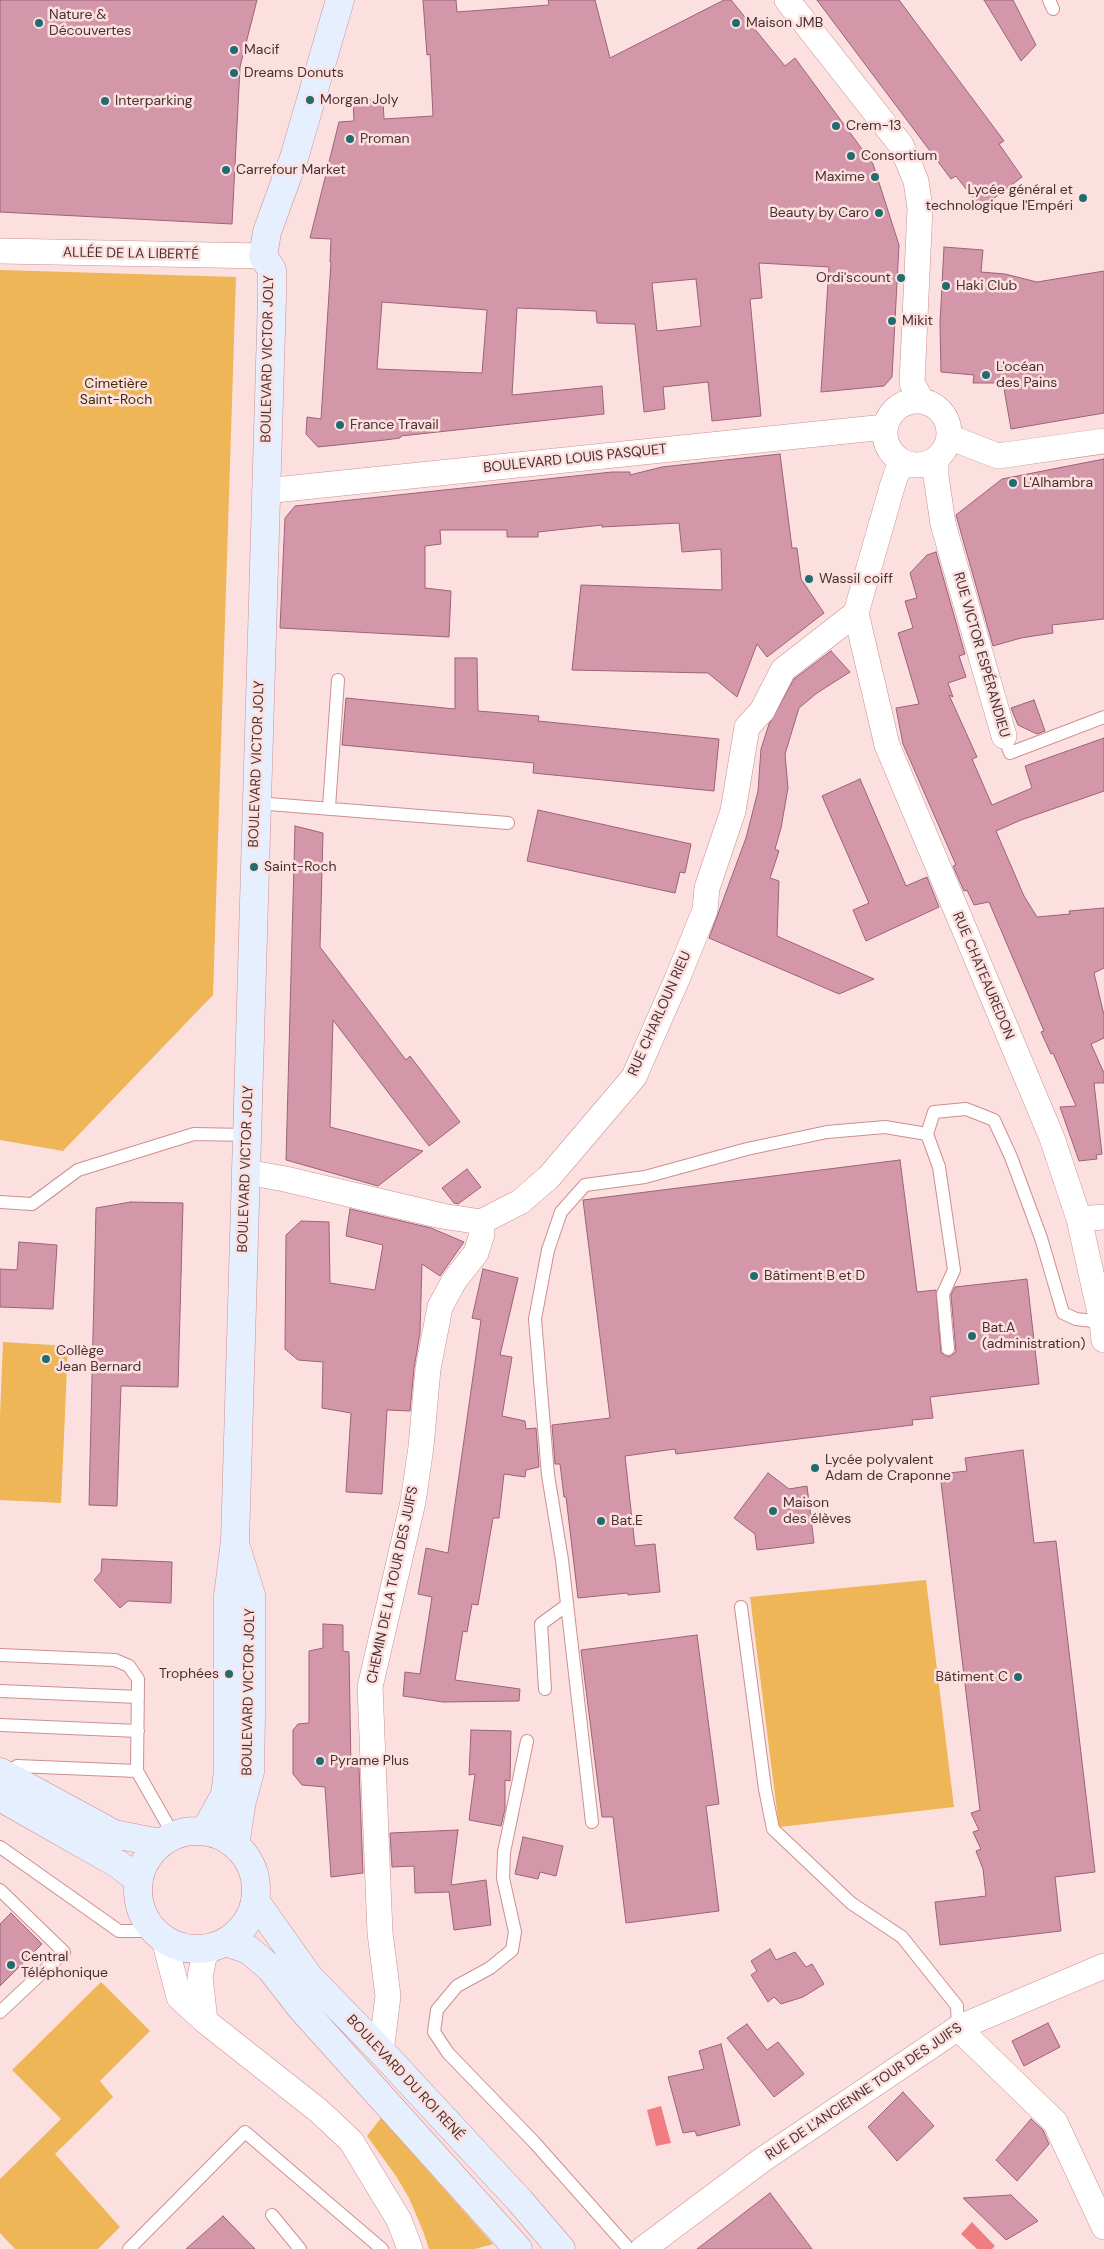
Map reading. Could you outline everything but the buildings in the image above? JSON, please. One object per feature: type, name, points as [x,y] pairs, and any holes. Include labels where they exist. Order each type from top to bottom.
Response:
[{"type":"main road","name":"BOULEVARD VICTOR JOLY","points":[[204,1831],[225,1795],[228,1771],[228,1596],[235,1541],[272,297],[272,270],[263,256],[267,232],[294,158],[340,0]]},
{"type":"main road","name":"BOULEVARD VICTOR JOLY","points":[[235,1541],[252,1595],[250,1772],[242,1801],[235,1845]]},
{"type":"main road","points":[[1,1781],[114,1834],[167,1840]]},
{"type":"main road","points":[[1,1781],[139,1880]]},
{"type":"main road","points":[[189,1831],[204,1831],[221,1836],[235,1845],[246,1856],[253,1870],[256,1902],[250,1918],[240,1932],[218,1945],[195,1949],[179,1947],[159,1935],[144,1916],[138,1898],[139,1880],[146,1860],[167,1840],[189,1831]]},
{"type":"main road","name":"BOULEVARD DU ROI RENÉ","points":[[256,1902],[309,1977],[520,2201],[561,2249]]},
{"type":"main road","name":"BOULEVARD DU ROI RENÉ","points":[[218,1945],[249,1950],[270,1968],[302,2009],[518,2249]]},
{"type":"street","points":[[787,0],[901,145],[916,182],[920,208],[912,383],[922,401],[940,410],[947,423],[949,438],[942,453],[936,459],[927,464],[905,463],[896,458],[888,449],[885,427],[894,409],[902,404],[922,401]]},
{"type":"street","name":"ALLÉE DE LA LIBERTÉ","points":[[0,251],[263,256]]},
{"type":"street","name":"BOULEVARD LOUIS PASQUET","points":[[265,491],[885,427]]},
{"type":"street","points":[[949,438],[998,456],[1104,441]]},
{"type":"street","name":"RUE VICTOR ESPÉRANDIEU","points":[[936,459],[936,476],[943,524],[1004,736]]},
{"type":"street","points":[[856,614],[892,487],[897,472],[905,463]]},
{"type":"street","name":"RUE CHARLOUN RIEU","points":[[480,1222],[520,1202],[549,1177],[634,1077],[705,910],[707,888],[733,811],[747,727],[762,711],[783,670],[856,614]]},
{"type":"street","name":"RUE CHATEAUREDON","points":[[856,614],[887,745],[1052,1138],[1079,1219],[1103,1332]]},
{"type":"street","points":[[246,1172],[285,1179],[442,1216],[480,1222]]},
{"type":"street","points":[[1079,1219],[1104,1217]]},
{"type":"street","name":"CHEMIN DE LA TOUR DES JUIFS","points":[[380,2051],[388,1996],[380,1933],[370,1687],[413,1502],[421,1446],[428,1369],[440,1307],[454,1281],[476,1253],[482,1234],[480,1222]]},
{"type":"street","points":[[159,1935],[179,1997],[204,2021],[319,2111],[351,2141],[399,2220],[410,2249]]},
{"type":"street","points":[[204,2021],[200,1977],[204,1958],[218,1945]]},
{"type":"street","name":"RUE DE L'ANCIENNE TOUR DES JUIFS","points":[[642,2249],[762,2160],[958,2028],[1104,1966]]},
{"type":"street","points":[[958,2028],[1055,2122],[1104,2227]]},
{"type":"lane","points":[[329,808],[338,680]]},
{"type":"lane","name":"RUE VICTOR ESPÉRANDIEU","points":[[1004,736],[1010,752],[1104,716]]},
{"type":"lane","points":[[256,803],[508,824]]},
{"type":"lane","points":[[948,1349],[943,1294],[954,1270],[938,1167],[927,1134],[934,1112],[966,1109],[994,1120],[1011,1157],[1041,1238],[1063,1313],[1103,1332]]},
{"type":"lane","points":[[592,1822],[567,1605],[542,1421],[535,1319],[548,1250],[560,1212],[585,1185],[645,1177],[764,1145],[826,1132],[885,1127],[927,1134]]},
{"type":"lane","points":[[0,1202],[32,1204],[78,1170],[194,1134],[246,1136]]},
{"type":"lane","points":[[545,1689],[541,1624],[567,1605]]},
{"type":"lane","points":[[741,1608],[765,1789],[773,1829],[851,1903],[902,1937],[957,2006],[958,2028]]},
{"type":"lane","points":[[0,1655],[115,1660],[129,1666],[138,1679],[137,1771],[167,1840]]},
{"type":"lane","points":[[0,1691],[138,1697]]},
{"type":"lane","points":[[0,1725],[138,1731]]},
{"type":"lane","points":[[526,1741],[504,1852],[503,1878],[515,1932],[512,1950],[490,1968],[457,1986],[437,2010],[434,2032],[448,2053],[534,2142],[629,2249]]},
{"type":"lane","points":[[1,1781],[17,1766],[137,1771]]},
{"type":"lane","points":[[0,1847],[119,1931],[159,1935]]},
{"type":"lane","points":[[0,1890],[64,1952],[0,2012]]},
{"type":"lane","points":[[129,2249],[245,2132],[382,2249]]},
{"type":"lane","points":[[272,2215],[300,2249]]},
{"type":"green space","name":"Cimetière Saint-Roch","points":[[0,270],[236,277],[213,995],[63,1151],[0,1140]]},
{"type":"green space","points":[[3,1342],[68,1346],[61,1503],[0,1500],[0,1416]]},
{"type":"green space","points":[[926,1580],[954,1807],[779,1827],[750,1597]]},
{"type":"green space","points":[[101,1982],[150,2031],[100,2081],[113,2097],[55,2154],[120,2227],[98,2249],[15,2249],[0,2233],[0,2179],[61,2119],[12,2070]]},
{"type":"green space","points":[[381,2118],[493,2244],[475,2249],[429,2249],[409,2198],[396,2176],[367,2136]]},
{"type":"shaded area","points":[[661,2106],[671,2143],[656,2146],[647,2110]]},
{"type":"shaded area","points":[[972,2222],[995,2246],[992,2249],[977,2249],[961,2234]]},
{"type":"place","name":"Nature & Découvertes","points":[[39,23]]},
{"type":"place","name":"Maison JMB","points":[[736,23]]},
{"type":"place","name":"Macif","points":[[234,50]]},
{"type":"place","name":"Dreams Donuts","points":[[234,73]]},
{"type":"place","name":"Morgan Joly","points":[[310,100]]},
{"type":"place","name":"Interparking","points":[[105,101]]},
{"type":"place","name":"Crem-13","points":[[836,126]]},
{"type":"place","name":"Proman","points":[[350,139]]},
{"type":"place","name":"Consortium","points":[[851,156]]},
{"type":"place","name":"Carrefour Market","points":[[226,170]]},
{"type":"place","name":"Maxime","points":[[875,177]]},
{"type":"place","name":"Lycée général et technologique l'Empéri","points":[[1083,198]]},
{"type":"place","name":"Beauty by Caro","points":[[879,213]]},
{"type":"place","name":"Ordi'scount","points":[[901,278]]},
{"type":"place","name":"Haki Club","points":[[946,286]]},
{"type":"place","name":"Mikit","points":[[892,321]]},
{"type":"place","name":"L'océan des Pains","points":[[986,375]]},
{"type":"place","name":"France Travail","points":[[340,425]]},
{"type":"place","name":"L'Alhambra","points":[[1013,483]]},
{"type":"place","name":"Wassil coiff","points":[[809,579]]},
{"type":"place","name":"Saint-Roch","points":[[254,867]]},
{"type":"place","name":"Bâtiment B et D","points":[[754,1276]]},
{"type":"place","name":"Bat.A (administration)","points":[[972,1336]]},
{"type":"place","name":"Collège Jean Bernard","points":[[46,1359]]},
{"type":"place","name":"Lycée polyvalent Adam de Craponne","points":[[815,1468]]},
{"type":"place","name":"Maison des élèves","points":[[773,1511]]},
{"type":"place","name":"Bat.E","points":[[601,1521]]},
{"type":"place","name":"Trophées","points":[[229,1674]]},
{"type":"place","name":"Bâtiment C","points":[[1018,1677]]},
{"type":"place","name":"Pyrame Plus","points":[[320,1761]]},
{"type":"place","name":"Central Téléphonique","points":[[11,1965]]}]
